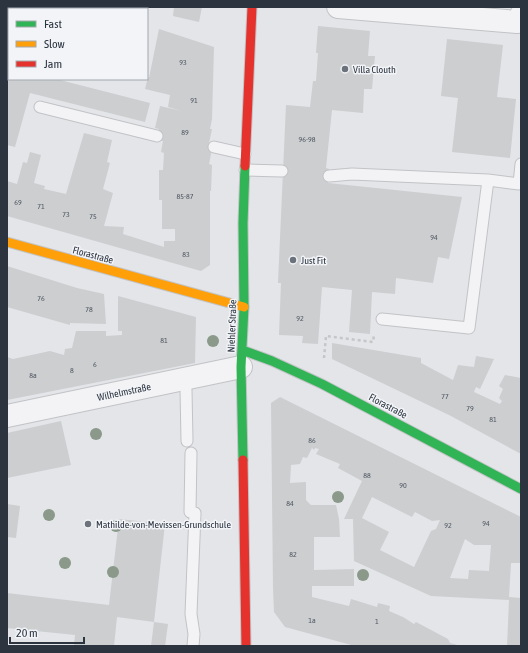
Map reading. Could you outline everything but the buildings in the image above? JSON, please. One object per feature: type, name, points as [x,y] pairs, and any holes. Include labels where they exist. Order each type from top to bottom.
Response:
[{"type":"street","name":"Niehler Straße","points":[[246,646],[241,359],[244,307],[243,223],[252,7]]},
{"type":"street","points":[[338,7],[517,22],[521,15]]},
{"type":"street","name":"Florastraße","points":[[7,242],[244,307]]},
{"type":"street","name":"Florastraße","points":[[241,359],[272,361],[322,384],[521,489]]},
{"type":"street","name":"Wilhelmstraße","points":[[7,416],[184,379],[241,359]]},
{"type":"lane","points":[[40,107],[157,136]]},
{"type":"lane","points":[[214,147],[246,154]]},
{"type":"lane","points":[[329,176],[352,174],[488,180],[519,184],[521,164]]},
{"type":"lane","points":[[245,170],[282,172]]},
{"type":"lane","points":[[378,323],[469,328],[488,180]]},
{"type":"lane","points":[[184,379],[186,390],[187,441]]},
{"type":"lane","points":[[191,453],[193,513],[191,614],[194,634],[193,646]]},
{"type":"path","points":[[322,384],[326,336],[374,342],[378,323]]},
{"type":"traffic: fast","points":[[243,460],[241,367],[244,307],[243,223],[245,166]]},
{"type":"traffic: fast","points":[[242,350],[272,361],[322,384],[521,489]]},
{"type":"traffic: slow","points":[[7,242],[244,307]]},
{"type":"traffic: jam","points":[[245,166],[252,7]]},
{"type":"traffic: jam","points":[[243,460],[246,646]]},
{"type":"place","name":"Villa Clouth","points":[[345,69]]},
{"type":"place","name":"Just Fit","points":[[293,260]]},
{"type":"place","name":"Mathilde-von-Mevissen-Grundschule","points":[[88,524]]}]
